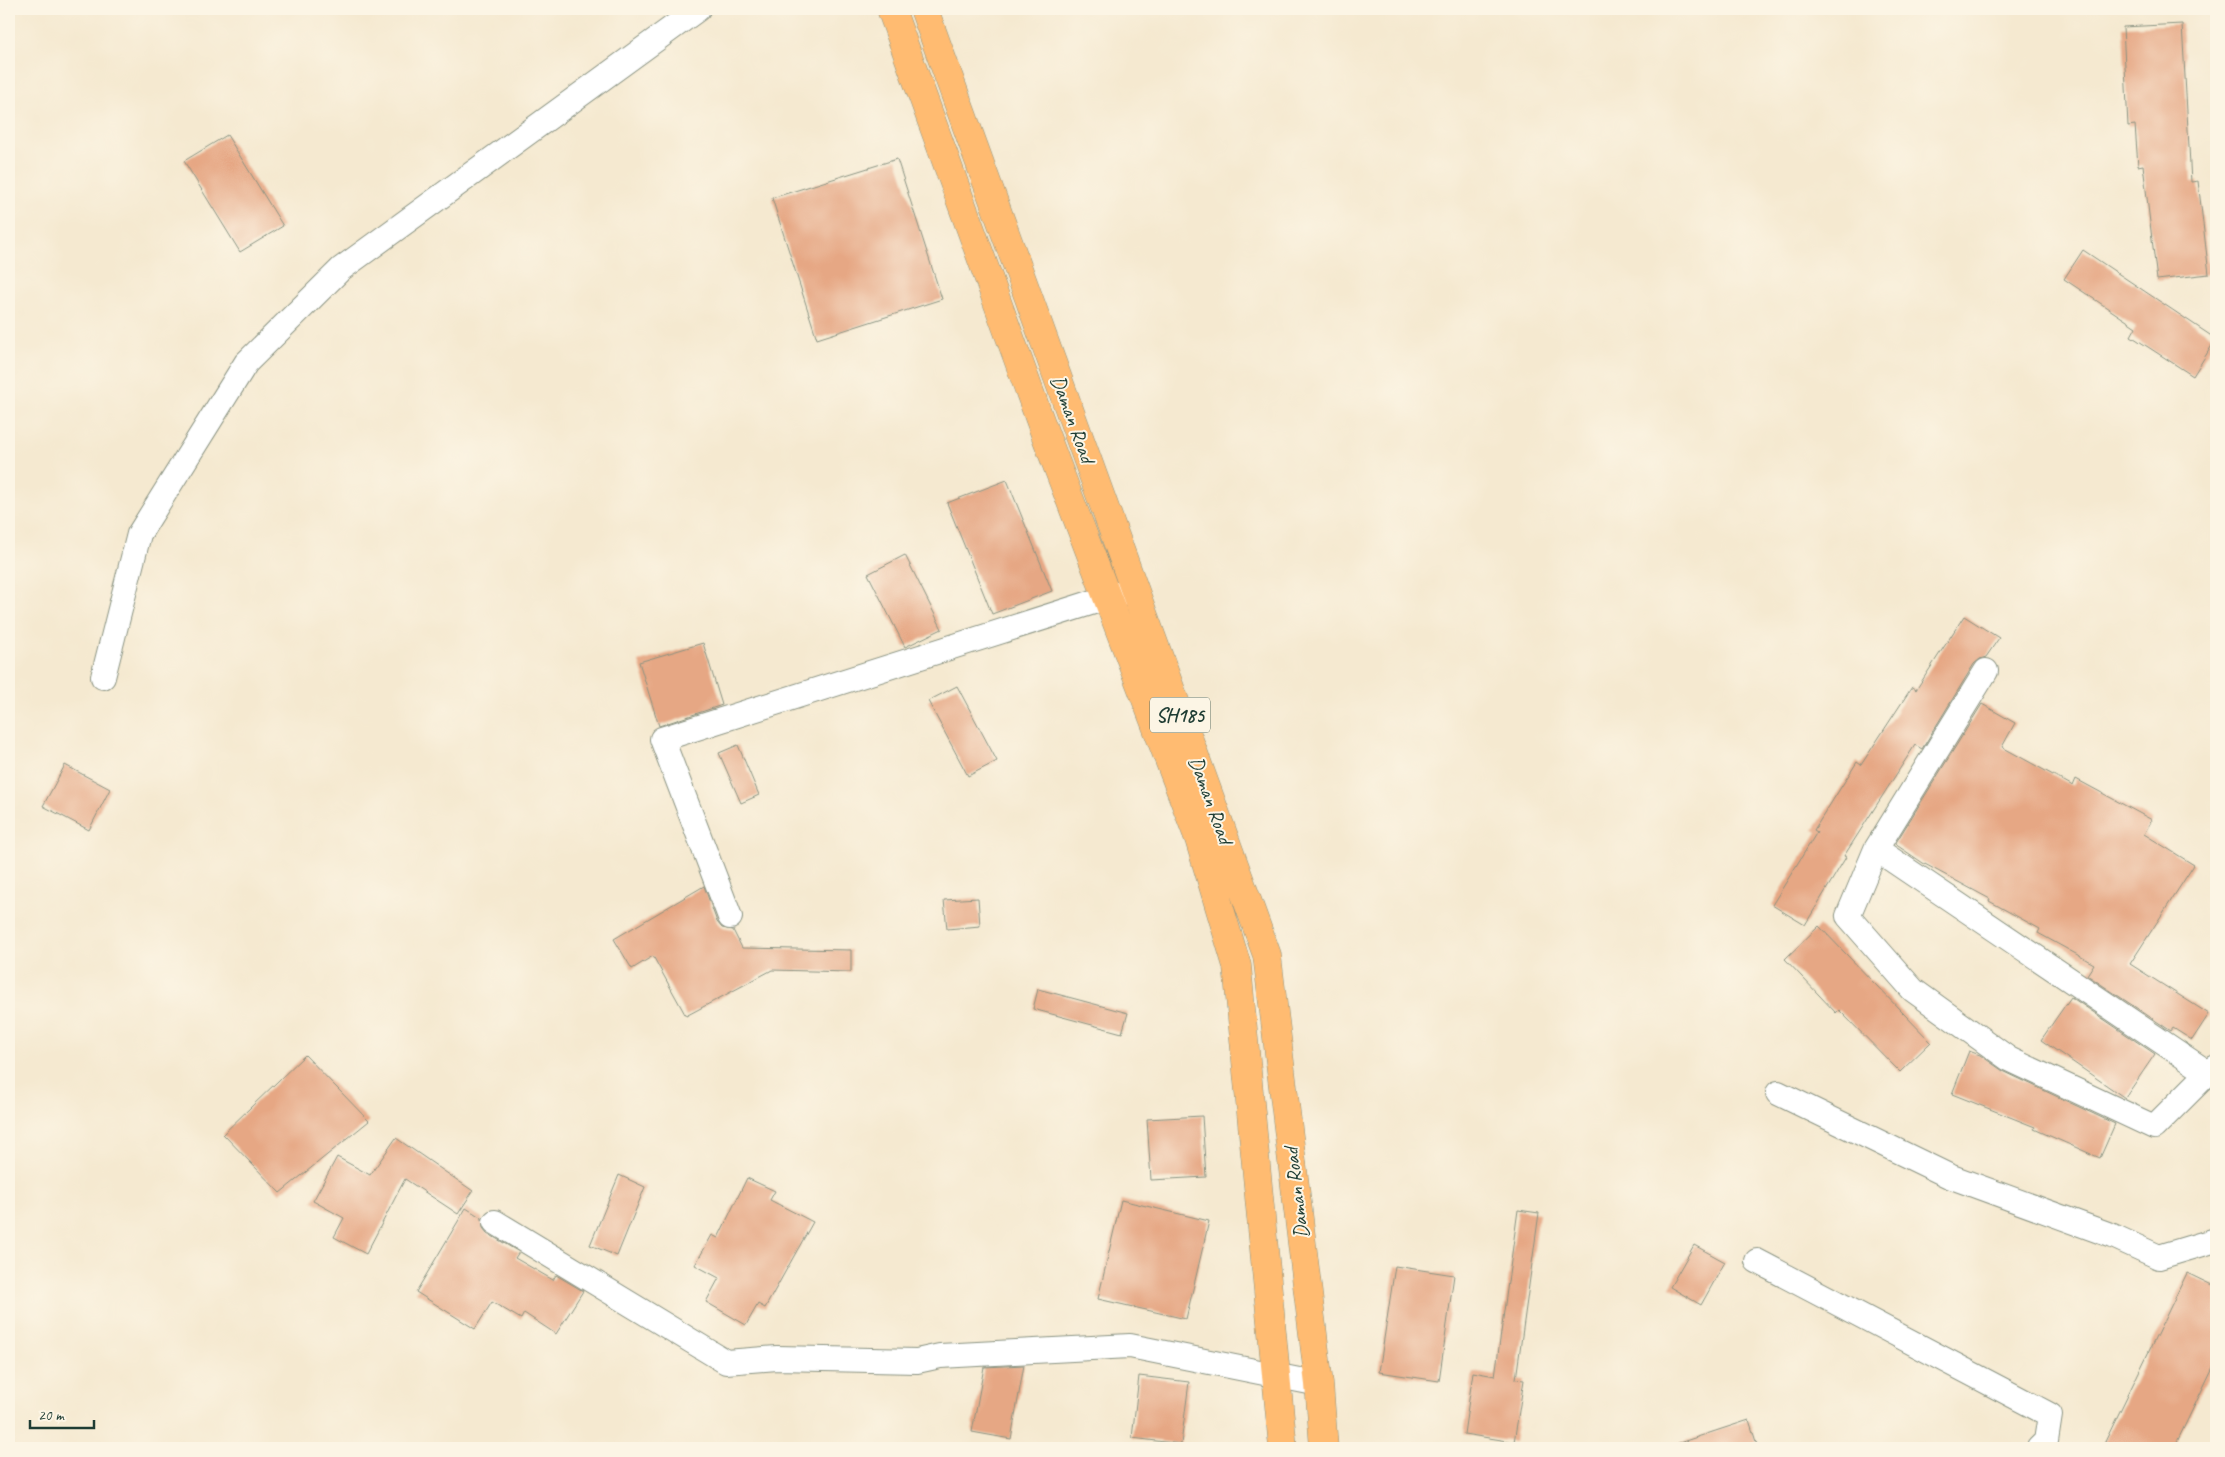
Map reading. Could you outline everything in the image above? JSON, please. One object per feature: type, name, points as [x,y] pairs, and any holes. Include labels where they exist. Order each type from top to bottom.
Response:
[{"type":"main road","points":[[891,9],[1045,434],[1199,839],[1237,966],[1283,1448]]},
{"type":"main road","name":"Daman Road","points":[[924,9],[1267,955],[1319,1384],[1324,1448]]},
{"type":"street","points":[[103,677],[139,534],[246,363],[341,269],[698,9]]},
{"type":"street","points":[[730,917],[662,739],[1134,589]]},
{"type":"street","points":[[1876,849],[2212,1070],[2154,1127],[2009,1059],[1913,990],[1848,916],[1876,849],[1986,671]]},
{"type":"street","points":[[1778,1093],[1949,1176],[2113,1236],[2159,1258],[2216,1240]]},
{"type":"street","points":[[496,1222],[726,1362],[777,1358],[917,1362],[940,1356],[1130,1346],[1319,1384]]},
{"type":"street","points":[[1757,1261],[2050,1415],[2046,1441],[2040,1448]]},
{"type":"building","points":[[2182,24],[2191,182],[2198,181],[2209,274],[2157,280],[2143,165],[2138,166],[2135,125],[2128,126],[2123,27]]},
{"type":"building","points":[[227,135],[283,226],[240,252],[184,161]]},
{"type":"building","points":[[897,159],[942,299],[817,339],[772,198]]},
{"type":"building","points":[[2083,250],[2216,339],[2193,376],[2131,336],[2136,327],[2064,279]]},
{"type":"building","points":[[1007,480],[1052,591],[992,614],[947,503]]},
{"type":"building","points":[[905,555],[942,629],[905,647],[868,574]]},
{"type":"building","points":[[1964,616],[1999,638],[1986,657],[1974,664],[1922,749],[1915,745],[1844,856],[1846,857],[1805,925],[1772,905],[1817,832],[1814,830],[1857,762],[1861,765],[1912,687],[1916,690]]},
{"type":"building","points":[[703,643],[722,705],[659,726],[639,662]]},
{"type":"building","points":[[957,686],[997,761],[968,776],[928,701]]},
{"type":"building","points":[[1982,704],[2015,723],[2002,747],[2073,786],[2076,779],[2152,820],[2144,834],[2194,865],[2130,964],[2209,1014],[2192,1040],[2173,1028],[2171,1031],[2087,975],[2094,964],[2038,933],[2040,929],[1989,901],[1990,899],[1923,863],[1895,844]]},
{"type":"building","points":[[738,745],[759,795],[741,803],[719,753]]},
{"type":"building","points":[[65,765],[110,789],[89,830],[43,806]]},
{"type":"building","points":[[704,886],[717,922],[722,928],[733,930],[742,948],[851,950],[851,972],[772,970],[686,1016],[653,956],[632,969],[614,939]]},
{"type":"building","points":[[978,898],[980,926],[947,929],[944,900]]},
{"type":"building","points":[[1819,926],[1931,1042],[1900,1072],[1839,1010],[1836,1013],[1785,959]]},
{"type":"building","points":[[1038,989],[1128,1013],[1122,1033],[1033,1009]]},
{"type":"building","points":[[2071,997],[2155,1054],[2125,1098],[2041,1040]]},
{"type":"building","points":[[1969,1051],[1980,1055],[2003,1071],[2115,1124],[2100,1158],[2034,1129],[2035,1127],[1952,1094]]},
{"type":"building","points":[[305,1055],[369,1121],[280,1193],[223,1134]]},
{"type":"building","points":[[1202,1116],[1206,1177],[1151,1180],[1147,1119]]},
{"type":"building","points":[[396,1138],[473,1191],[458,1214],[405,1179],[366,1254],[334,1237],[344,1218],[313,1201],[337,1157],[370,1175]]},
{"type":"building","points":[[619,1175],[645,1187],[617,1256],[590,1245]]},
{"type":"building","points":[[747,1178],[775,1191],[770,1200],[813,1222],[765,1308],[758,1304],[746,1325],[706,1302],[719,1278],[695,1265],[712,1235],[718,1238]]},
{"type":"building","points":[[1121,1200],[1209,1221],[1186,1319],[1098,1299]]},
{"type":"building","points":[[466,1208],[482,1218],[483,1228],[487,1233],[519,1252],[515,1258],[553,1280],[556,1275],[583,1291],[556,1334],[524,1313],[521,1319],[492,1302],[475,1329],[416,1292]]},
{"type":"building","points":[[1518,1210],[1539,1213],[1516,1379],[1524,1380],[1514,1442],[1464,1434],[1473,1372],[1495,1376]]},
{"type":"building","points":[[1694,1245],[1725,1262],[1701,1305],[1670,1287]]},
{"type":"building","points":[[1395,1266],[1454,1275],[1439,1381],[1379,1372]]},
{"type":"building","points":[[2187,1273],[2216,1287],[2216,1361],[2174,1448],[2102,1448]]},
{"type":"building","points":[[1024,1365],[1011,1439],[972,1432],[984,1367]]},
{"type":"building","points":[[1139,1376],[1189,1382],[1181,1444],[1132,1438]]},
{"type":"building","points":[[1749,1420],[1758,1448],[1674,1448],[1673,1445]]}]
